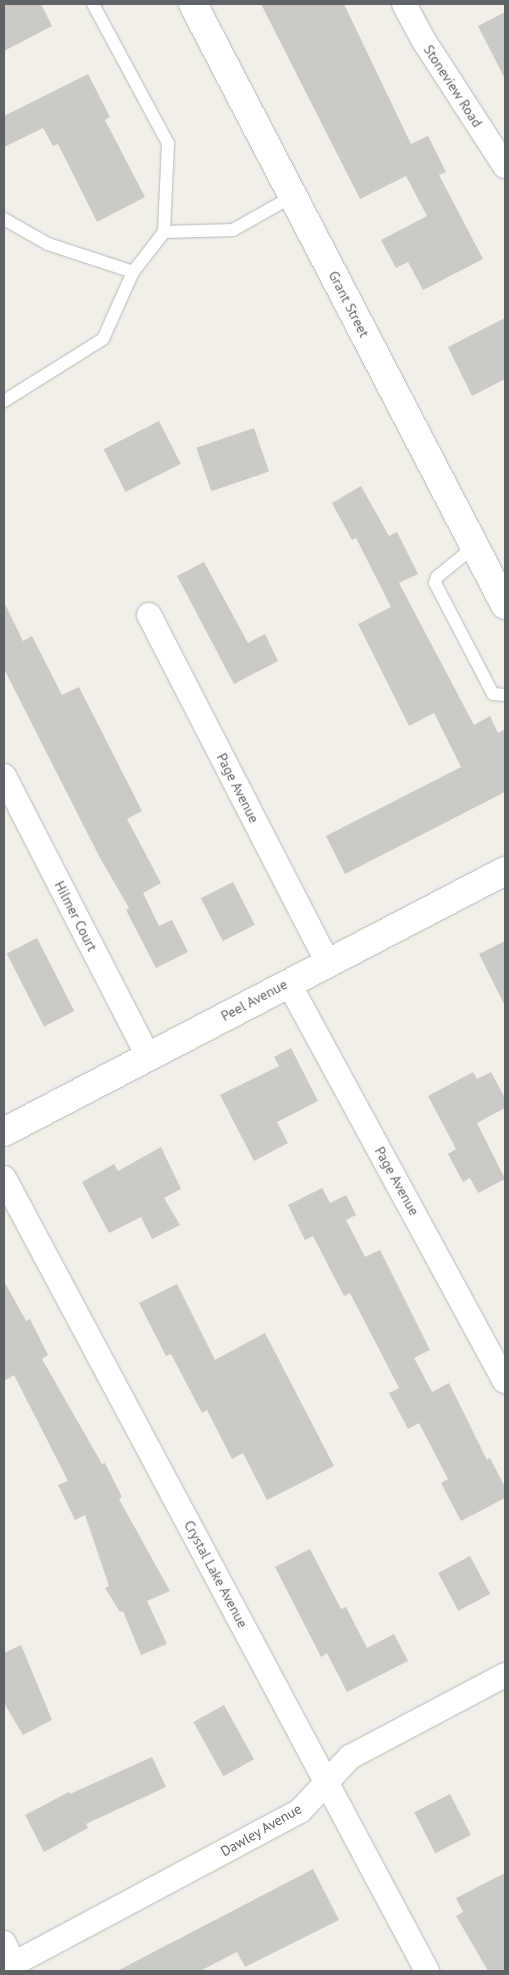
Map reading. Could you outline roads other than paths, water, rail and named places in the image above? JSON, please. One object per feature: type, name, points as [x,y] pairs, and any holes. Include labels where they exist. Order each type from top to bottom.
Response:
[{"type":"street","name":"Grant Street","points":[[193,4],[505,605]]},
{"type":"street","name":"Stoneview Road","points":[[404,4],[424,41],[505,166]]},
{"type":"street","name":"Page Avenue","points":[[149,614],[327,962]]},
{"type":"street","name":"Hilmer Court","points":[[4,776],[148,1056]]},
{"type":"street","name":"Peel Avenue","points":[[4,1132],[288,982],[505,871]]},
{"type":"street","name":"Page Avenue","points":[[288,982],[505,1381]]},
{"type":"street","name":"Crystal Lake Avenue","points":[[4,1178],[427,1971]]},
{"type":"street","name":"Dawley Avenue","points":[[7,1958],[300,1811],[350,1757],[505,1675]]},
{"type":"lane","points":[[4,401],[103,340],[133,272],[164,232],[168,143],[92,4]]},
{"type":"lane","points":[[164,232],[233,230],[293,196]]},
{"type":"lane","points":[[4,219],[48,244],[133,272]]},
{"type":"lane","points":[[475,546],[437,576],[436,583],[494,694],[505,695]]}]
